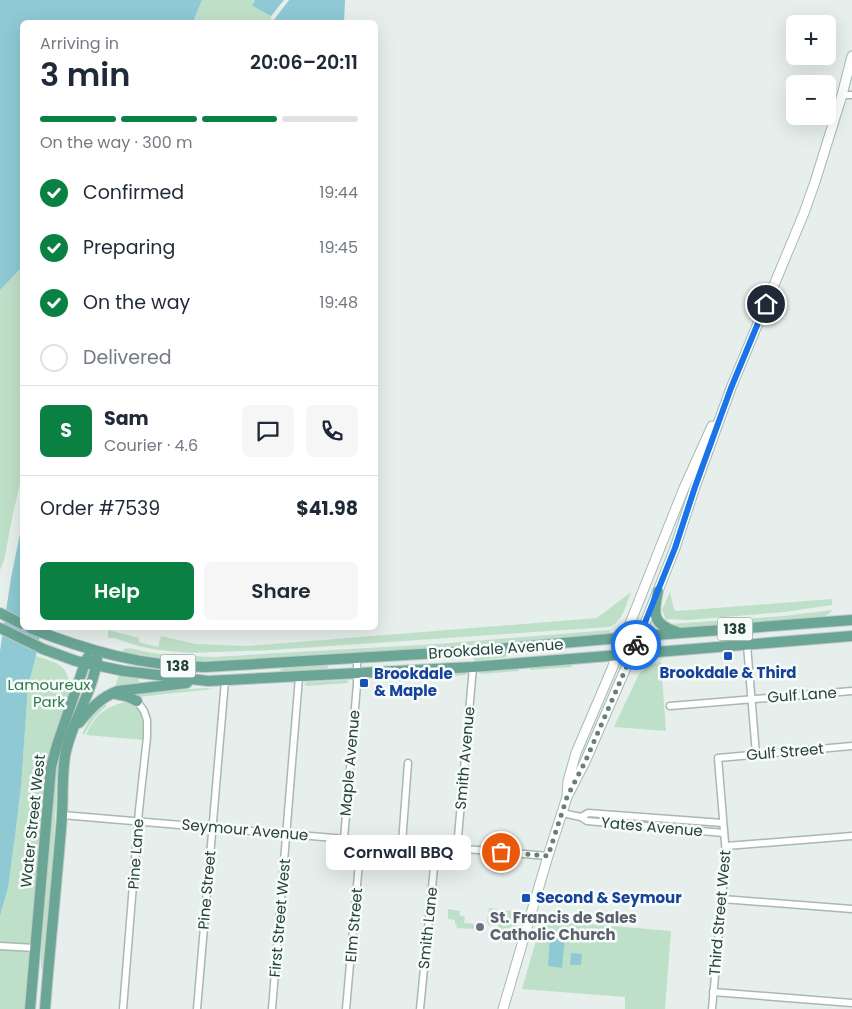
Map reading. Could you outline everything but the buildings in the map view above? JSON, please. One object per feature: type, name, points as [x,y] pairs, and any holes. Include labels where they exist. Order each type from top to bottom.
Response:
[{"type":"main road","points":[[503,1009],[567,797],[585,762],[658,591],[731,388],[804,214],[823,159],[852,56]]},
{"type":"main road","points":[[567,797],[568,781],[576,753],[618,655],[684,488],[703,444],[731,388]]},
{"type":"main road","points":[[658,591],[655,605],[658,621],[666,629],[680,634]]},
{"type":"main road","points":[[0,614],[20,623]]},
{"type":"main road","points":[[847,620],[849,636]]},
{"type":"main road","name":"Brookdale Avenue","points":[[36,630],[96,651],[140,662],[187,666],[219,666],[472,651],[847,620]]},
{"type":"main road","name":"Brookdale Avenue","points":[[0,628],[43,649],[76,661],[124,671],[208,681],[473,667],[849,636]]},
{"type":"main road","name":"Water Street West","points":[[30,1009],[51,767],[85,663],[90,655],[96,651],[96,665],[71,735],[64,765],[62,815],[45,1009]]},
{"type":"main road","points":[[71,735],[86,713],[110,694],[127,689],[208,681]]},
{"type":"main road","points":[[110,694],[120,694],[138,701]]},
{"type":"street","points":[[842,95],[852,95]]},
{"type":"street","points":[[747,645],[756,754]]},
{"type":"street","name":"Maple Avenue","points":[[344,839],[357,658]]},
{"type":"street","name":"Smith Avenue","points":[[457,848],[473,667]]},
{"type":"street","name":"First Street West","points":[[272,1009],[299,677]]},
{"type":"street","name":"Pine Street","points":[[197,1009],[225,681]]},
{"type":"street","name":"Gulf Lane","points":[[670,706],[852,691]]},
{"type":"street","name":"Pine Lane","points":[[123,1009],[147,737],[147,720],[138,701]]},
{"type":"street","name":"Gulf Street","points":[[718,758],[852,746]]},
{"type":"street","name":"Third Street West","points":[[712,1009],[726,855],[718,758]]},
{"type":"street","points":[[402,843],[408,763]]},
{"type":"street","name":"Yates Avenue","points":[[562,813],[581,817],[587,821],[724,832]]},
{"type":"street","name":"Yates Avenue","points":[[581,817],[588,813],[724,824]]},
{"type":"street","name":"Seymour Avenue","points":[[62,815],[548,856]]},
{"type":"street","points":[[633,817],[633,825]]},
{"type":"street","points":[[685,829],[686,821]]},
{"type":"street","points":[[726,846],[852,836]]},
{"type":"street","name":"Elm Street","points":[[346,1009],[361,840]]},
{"type":"street","name":"Smith Lane","points":[[420,1009],[436,847]]},
{"type":"street","points":[[722,899],[852,909]]},
{"type":"street","points":[[0,946],[35,948]]},
{"type":"street","points":[[713,992],[852,1003]]},
{"type":"green space","points":[[202,0],[255,0],[252,6],[271,16],[284,0],[289,0],[274,20],[194,20]]},
{"type":"green space","points":[[20,268],[20,484],[4,561],[0,570],[0,290]]},
{"type":"green space","points":[[631,592],[621,617],[614,625],[609,627],[271,650],[190,653],[158,650],[108,638],[108,630],[139,638],[139,642],[158,647],[161,636],[195,644],[248,646],[597,618]]},
{"type":"green space","points":[[670,592],[674,610],[677,611],[832,599],[832,605],[784,612],[666,620],[662,610]]},
{"type":"green space","points":[[832,610],[824,617],[685,628],[670,624],[784,616]]},
{"type":"green space","points":[[610,630],[610,633],[604,635],[439,648],[227,660],[166,659],[123,652],[124,649],[129,648],[169,655],[213,657],[437,644]]},
{"type":"green space","points":[[506,653],[508,655],[506,657],[476,661],[473,659],[476,656]]},
{"type":"green space","name":"Lamoureux Park","points":[[36,656],[49,660],[63,668],[69,686],[73,687],[53,743],[45,777],[25,1009],[0,1009],[0,916],[8,888],[21,787],[28,687]]},
{"type":"green space","points":[[661,662],[666,731],[614,727],[639,674],[647,666]]},
{"type":"green space","points":[[571,663],[572,667],[530,670],[530,667]]},
{"type":"green space","points":[[327,665],[327,670],[282,673],[280,670],[283,668]]},
{"type":"green space","points":[[518,668],[519,671],[480,673],[483,671]]},
{"type":"green space","points":[[463,672],[467,674],[394,681],[394,677]]},
{"type":"green space","points":[[119,674],[139,676],[139,683],[115,688]]},
{"type":"green space","points":[[346,680],[348,683],[306,686],[304,684],[308,682]]},
{"type":"green space","points":[[213,689],[138,697],[133,694],[134,693]]},
{"type":"green space","points":[[131,700],[141,714],[144,740],[86,735],[94,720],[104,711]]},
{"type":"green space","points":[[104,702],[107,706],[94,719],[84,735],[82,734],[91,716]]},
{"type":"green space","points":[[59,756],[54,847],[43,969],[41,969],[41,941],[55,776]]},
{"type":"green space","points":[[489,908],[498,909],[496,926],[489,925],[487,922]]},
{"type":"green space","points":[[448,909],[460,911],[459,915],[465,917],[464,923],[474,924],[474,929],[456,928],[455,920],[448,919]]},
{"type":"green space","points":[[500,910],[521,912],[512,939],[506,938],[498,928]]},
{"type":"green space","points":[[542,920],[671,931],[665,1009],[625,1009],[625,997],[522,989]]},
{"type":"water","points":[[0,0],[202,0],[194,20],[20,20],[20,269],[0,290]]},
{"type":"water","points":[[255,0],[284,0],[271,16],[252,6]]},
{"type":"water","points":[[289,0],[345,0],[344,20],[274,20]]},
{"type":"water","points":[[20,534],[20,630],[41,630],[28,687],[21,787],[8,888],[0,916],[0,651]]},
{"type":"water","points":[[550,936],[565,937],[562,968],[548,966]]},
{"type":"water","points":[[571,953],[582,954],[581,965],[570,965]]},
{"type":"pier","points":[[284,0],[289,0],[274,20],[270,18]]},
{"type":"way so far","points":[[501,852],[548,856],[567,797],[585,762],[636,645]]},
{"type":"place","name":"Brookdale & Third","points":[[728,656]]},
{"type":"place","name":"Brookdale & Maple","points":[[364,683]]},
{"type":"place","name":"Cornwall BBQ","points":[[501,852]]},
{"type":"place","name":"Second & Seymour","points":[[526,898]]},
{"type":"place","name":"St. Francis de Sales Catholic Church","points":[[480,927]]},
{"type":"route","points":[[636,645],[675,548],[731,388],[766,304]]}]
